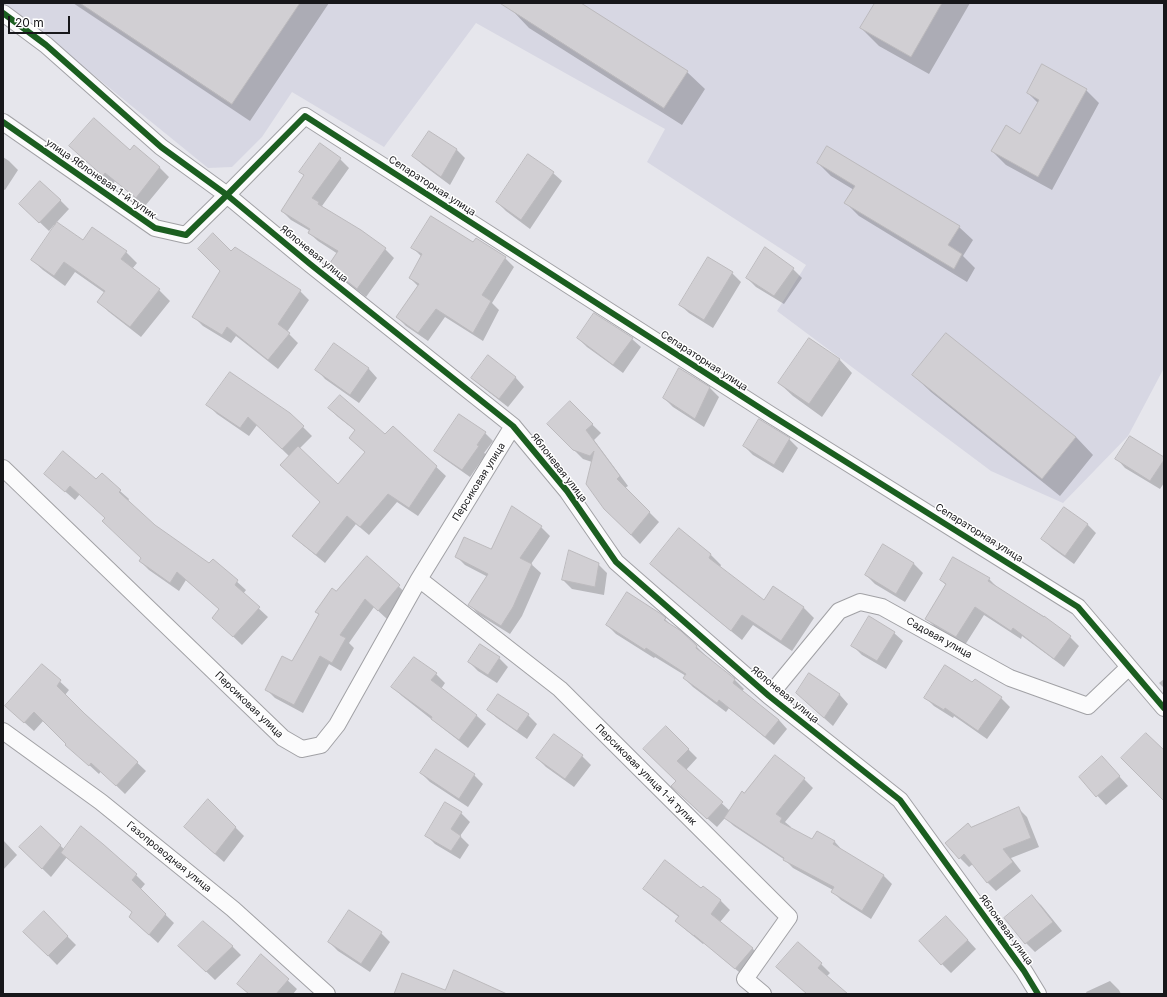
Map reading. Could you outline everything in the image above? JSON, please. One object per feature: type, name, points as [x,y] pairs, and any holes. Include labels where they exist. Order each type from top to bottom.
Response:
[{"type":"street","name":"Яблоневая улица","points":[[3,13],[46,45],[161,147],[227,195],[310,264],[513,426],[567,491],[616,562],[769,696],[900,800],[1024,972],[1038,994]]},
{"type":"street","name":"Сепараторная улица","points":[[227,195],[305,116],[771,416],[1078,607],[1164,708]]},
{"type":"street","name":"улица Яблоневая 1-й тупик","points":[[3,122],[155,228],[186,235],[227,195]]},
{"type":"street","name":"Персиковая улица","points":[[3,468],[283,738],[302,749],[321,745],[337,725],[418,579],[513,426]]},
{"type":"street","name":"Персиковая улица 1-й тупик","points":[[418,579],[560,689],[789,917],[745,979],[763,994]]},
{"type":"street","name":"Садовая улица","points":[[769,696],[839,611],[860,602],[882,607],[1010,678],[1088,706],[1129,667]]},
{"type":"street","name":"Газопроводная улица","points":[[3,731],[107,807],[233,909],[327,994]]},
{"type":"shaded area","points":[[5,3],[1164,3],[1164,368],[1128,436],[1063,503],[991,471],[777,311],[806,265],[647,162],[665,129],[476,23],[384,147],[292,92],[262,137],[232,167],[208,168]]},
{"type":"building","points":[[80,3],[300,3],[232,104]]},
{"type":"building","points":[[500,3],[581,3],[688,71],[664,108]]},
{"type":"building","points":[[875,3],[942,3],[911,57],[860,28]]},
{"type":"building","points":[[1042,64],[1087,89],[1038,177],[991,151],[1006,125],[1020,134],[1039,100],[1027,93]]},
{"type":"building","points":[[94,118],[130,150],[134,145],[160,167],[136,198],[105,173],[103,176],[69,146]]},
{"type":"building","points":[[429,131],[457,149],[441,177],[412,156]]},
{"type":"building","points":[[320,143],[341,158],[312,198],[319,202],[318,204],[361,230],[386,248],[357,289],[328,266],[338,251],[308,233],[310,229],[281,211],[304,175],[299,172]]},
{"type":"building","points":[[827,146],[960,226],[948,245],[962,254],[954,269],[844,203],[855,186],[817,163]]},
{"type":"building","points":[[528,154],[554,172],[521,220],[496,202]]},
{"type":"building","points":[[40,181],[61,200],[39,223],[19,204]]},
{"type":"building","points":[[431,216],[473,242],[476,238],[506,257],[482,295],[491,301],[473,333],[436,309],[418,333],[396,317],[419,284],[409,278],[422,254],[411,248]]},
{"type":"building","points":[[57,222],[83,240],[92,227],[127,251],[121,259],[160,289],[130,327],[97,302],[105,291],[64,262],[54,276],[31,260]]},
{"type":"building","points":[[213,233],[231,251],[235,247],[301,290],[278,324],[290,333],[268,360],[227,327],[222,335],[192,317],[220,271],[198,249]]},
{"type":"building","points":[[765,247],[794,268],[774,296],[746,278]]},
{"type":"building","points":[[708,257],[733,272],[704,320],[679,305]]},
{"type":"building","points":[[594,313],[633,338],[613,365],[577,338]]},
{"type":"building","points":[[946,333],[1076,437],[1042,479],[912,375]]},
{"type":"building","points":[[809,338],[840,359],[809,404],[778,383]]},
{"type":"building","points":[[334,343],[369,368],[350,395],[315,370]]},
{"type":"building","points":[[488,355],[516,377],[499,399],[471,378]]},
{"type":"building","points":[[679,368],[710,387],[695,419],[663,398]]},
{"type":"building","points":[[230,372],[290,413],[304,426],[282,449],[248,417],[240,428],[206,405]]},
{"type":"building","points":[[340,395],[385,434],[393,426],[437,466],[409,508],[388,494],[360,527],[347,516],[316,555],[292,536],[320,502],[280,465],[298,446],[338,484],[365,452],[349,438],[355,430],[328,408]]},
{"type":"building","points":[[570,401],[593,424],[586,430],[620,476],[617,479],[650,512],[631,535],[604,509],[586,484],[594,451],[590,456],[573,450],[547,424]]},
{"type":"building","points":[[459,414],[486,432],[477,445],[479,446],[462,470],[434,451]]},
{"type":"building","points":[[759,419],[790,438],[774,465],[743,446]]},
{"type":"building","points":[[1130,436],[1164,457],[1164,460],[1150,481],[1115,459]]},
{"type":"building","points":[[63,451],[96,479],[102,473],[121,490],[119,492],[155,525],[209,563],[213,559],[238,580],[235,585],[260,607],[233,637],[212,618],[219,609],[177,572],[170,583],[139,561],[141,558],[102,521],[105,518],[70,486],[65,492],[44,474]]},
{"type":"building","points":[[512,506],[542,526],[520,558],[532,564],[513,607],[501,626],[468,605],[488,574],[455,557],[464,537],[491,549]]},
{"type":"building","points":[[1064,507],[1088,524],[1065,556],[1041,539]]},
{"type":"building","points":[[679,528],[711,554],[709,558],[764,600],[773,586],[804,607],[781,641],[742,615],[731,631],[650,564]]},
{"type":"building","points":[[883,544],[914,563],[896,594],[865,575]]},
{"type":"building","points":[[569,550],[599,563],[595,587],[562,580]]},
{"type":"building","points":[[367,556],[400,585],[378,611],[365,599],[340,635],[346,638],[332,663],[320,656],[294,705],[265,690],[282,656],[292,661],[319,614],[315,612],[332,588],[336,591]]},
{"type":"building","points":[[953,557],[990,578],[988,581],[1044,616],[1071,636],[1054,659],[1013,628],[1011,631],[975,607],[956,637],[925,619],[946,584],[940,580]]},
{"type":"building","points":[[627,592],[666,618],[664,620],[681,631],[697,646],[696,648],[735,679],[733,683],[779,720],[765,737],[719,700],[717,703],[683,678],[686,674],[646,648],[645,650],[606,625]]},
{"type":"building","points":[[869,616],[895,632],[877,661],[851,646]]},
{"type":"building","points":[[480,644],[500,657],[488,675],[468,662]]},
{"type":"building","points":[[414,657],[437,673],[431,680],[477,715],[459,740],[431,719],[432,717],[391,687]]},
{"type":"building","points":[[42,664],[61,680],[57,686],[85,714],[138,762],[116,786],[91,763],[89,766],[65,745],[66,744],[34,712],[24,723],[5,706]]},
{"type":"building","points":[[945,665],[972,682],[975,679],[1002,697],[978,731],[945,708],[944,710],[924,698]]},
{"type":"building","points":[[809,673],[840,694],[824,718],[796,693]]},
{"type":"building","points":[[498,694],[529,714],[517,731],[487,710]]},
{"type":"building","points":[[666,726],[689,749],[677,761],[723,802],[707,819],[671,786],[676,781],[643,749]]},
{"type":"building","points":[[1146,733],[1164,750],[1164,801],[1121,758]]},
{"type":"building","points":[[554,734],[583,755],[565,779],[536,758]]},
{"type":"building","points":[[436,749],[475,774],[459,799],[420,773]]},
{"type":"building","points":[[775,755],[805,778],[776,814],[782,818],[780,822],[812,839],[817,831],[835,841],[833,844],[884,875],[862,911],[831,892],[834,887],[783,860],[784,858],[724,818],[742,791],[744,793]]},
{"type":"building","points":[[1102,756],[1120,776],[1096,797],[1079,777]]},
{"type":"building","points":[[208,799],[236,827],[215,854],[184,827]]},
{"type":"building","points":[[445,802],[462,812],[451,829],[461,836],[451,851],[425,836]]},
{"type":"building","points":[[1019,807],[1031,838],[1003,849],[1013,862],[987,883],[964,854],[959,859],[945,843],[968,823],[971,827]]},
{"type":"building","points":[[41,826],[61,845],[42,869],[19,847]]},
{"type":"building","points":[[81,826],[137,874],[132,880],[166,914],[149,935],[129,917],[132,912],[61,853]]},
{"type":"building","points":[[665,860],[701,888],[703,886],[721,900],[711,914],[753,948],[735,969],[675,921],[679,916],[643,889]]},
{"type":"building","points":[[1032,895],[1053,922],[1025,944],[1004,918]]},
{"type":"building","points":[[349,910],[382,932],[361,964],[328,942]]},
{"type":"building","points":[[44,911],[68,936],[48,956],[23,932]]},
{"type":"building","points":[[946,916],[968,940],[941,965],[919,941]]},
{"type":"building","points":[[203,921],[233,946],[206,972],[178,946]]},
{"type":"building","points":[[798,942],[822,963],[818,968],[848,994],[807,994],[776,967]]},
{"type":"building","points":[[261,954],[289,979],[276,994],[249,994],[237,984]]},
{"type":"building","points":[[454,970],[507,994],[394,994],[402,973],[445,990]]},
{"type":"cycle path","points":[[3,13],[46,45],[161,147],[227,195],[310,264],[513,426],[567,491],[616,562],[769,696],[900,800],[1024,971],[1038,994]]},
{"type":"cycle path","points":[[3,122],[155,228],[186,235],[305,116],[771,415],[1078,607],[1164,708]]}]
